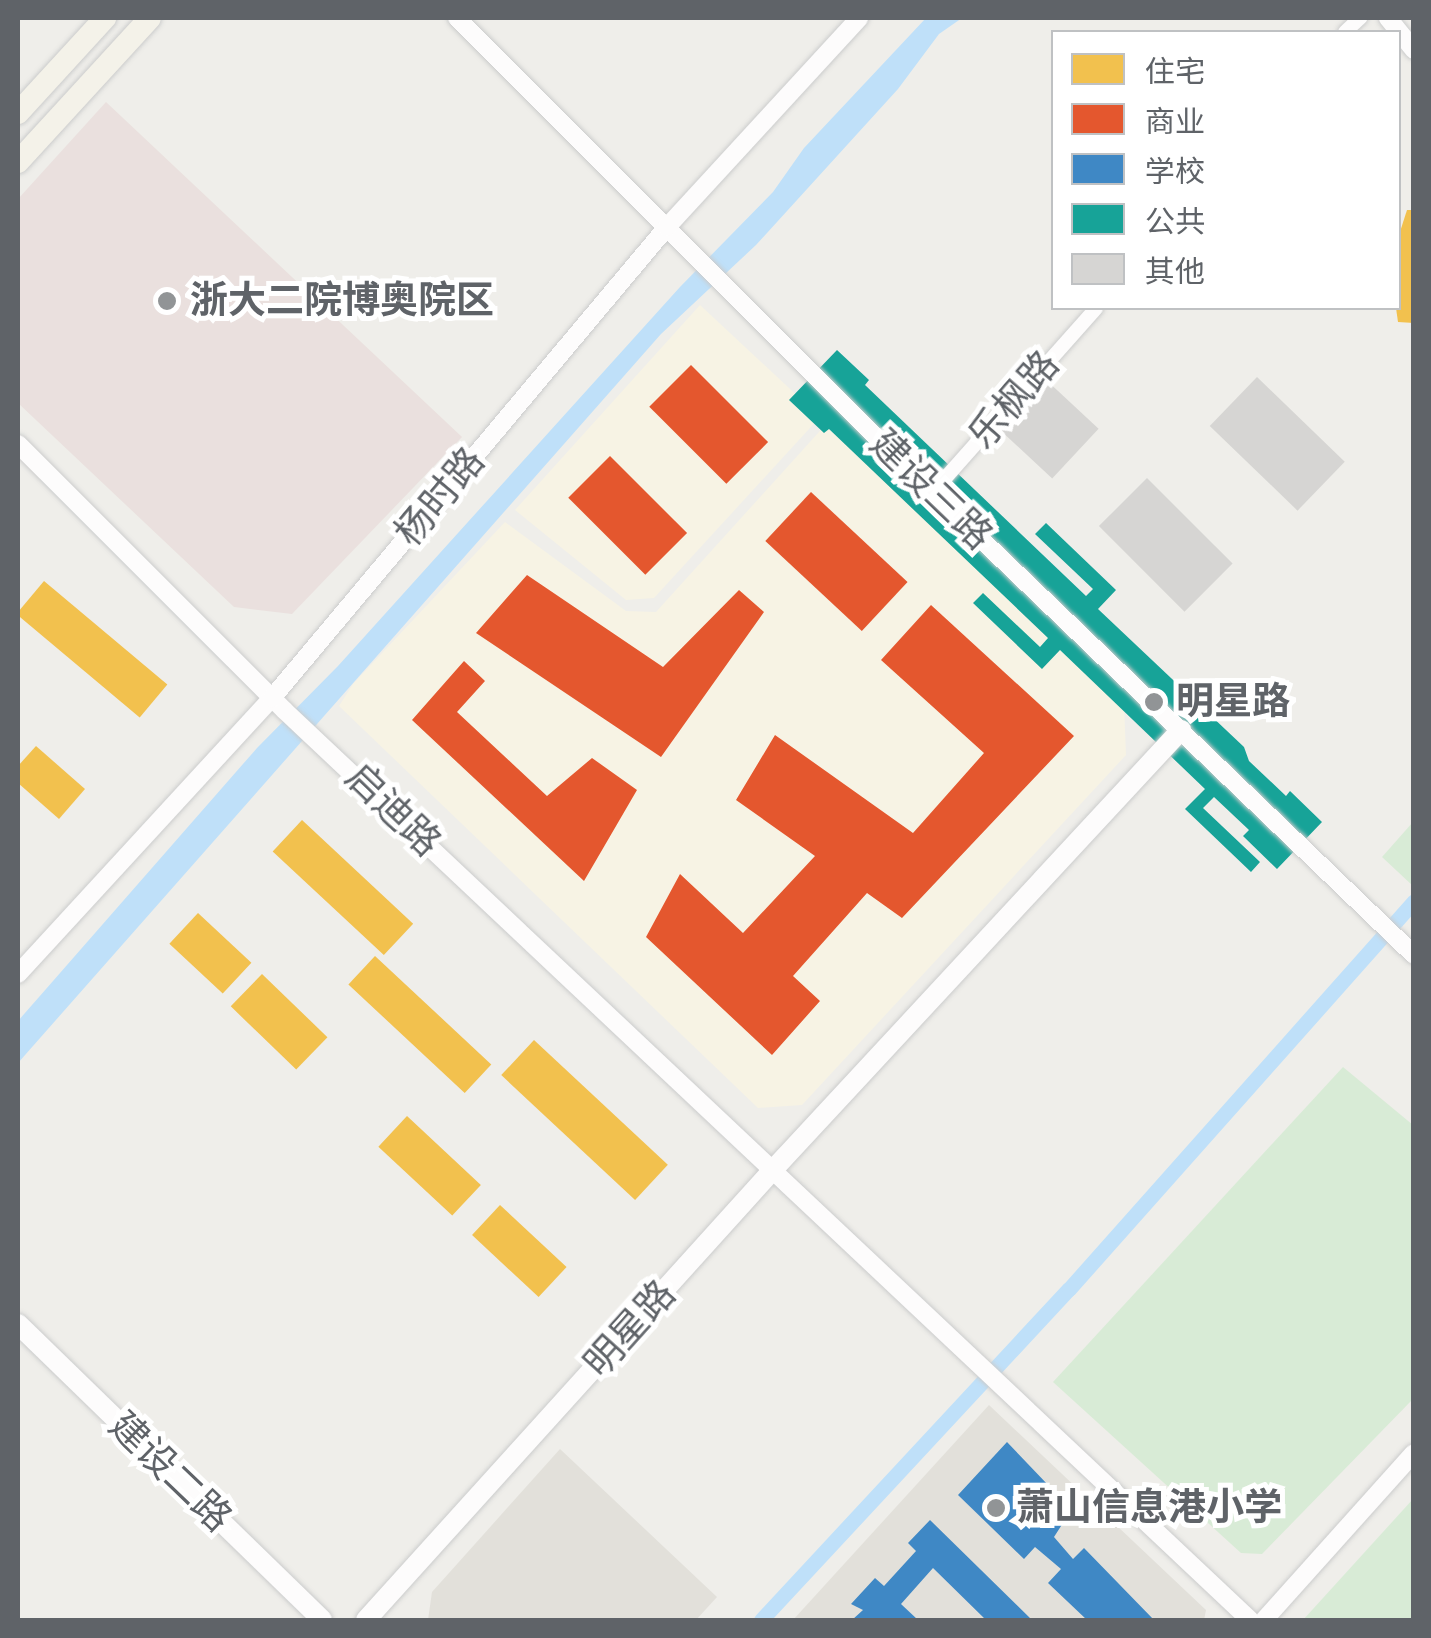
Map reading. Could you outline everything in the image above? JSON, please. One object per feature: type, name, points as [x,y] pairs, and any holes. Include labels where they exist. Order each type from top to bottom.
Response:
[{"type":"main road","points":[[18,113],[104,18]]},
{"type":"main road","points":[[18,162],[150,18]]},
{"type":"main road","name":"明星路","points":[[366,1620],[772,1172],[1181,730]]},
{"type":"main road","name":"建设二路","points":[[18,1324],[322,1620]]},
{"type":"street","name":"建设三路","points":[[456,18],[730,286],[932,493],[1410,952]]},
{"type":"street","name":"杨时路","points":[[18,974],[278,704],[668,227],[859,18]]},
{"type":"street","name":"乐枫路","points":[[932,493],[1094,310]]},
{"type":"street","name":"启迪路","points":[[18,444],[278,704],[1250,1620]]},
{"type":"street","points":[[1264,1620],[1414,1452]]},
{"type":"shaded area","name":"浙大二院博奥院区","points":[[106,102],[462,437],[292,614],[234,607],[18,403],[18,199]]},
{"type":"shaded area","points":[[700,305],[820,417],[654,598],[626,600],[515,510]]},
{"type":"shaded area","points":[[828,422],[1124,703],[1126,755],[802,1105],[758,1108],[339,706],[353,684],[505,522],[626,611],[656,612]]},
{"type":"shaded area","name":"萧山信息港小学","points":[[989,1405],[1206,1610],[1204,1620],[793,1620]]},
{"type":"shaded area","points":[[560,1449],[717,1597],[696,1620],[428,1620],[432,1592]]},
{"type":"green space","points":[[1413,822],[1413,886],[1382,857]]},
{"type":"green space","points":[[1343,1067],[1413,1125],[1413,1399],[1262,1554],[1241,1553],[1053,1382]]},
{"type":"green space","points":[[1413,1499],[1413,1620],[1303,1620]]},
{"type":"water","points":[[926,18],[962,18],[939,34],[898,89],[756,245],[661,334],[18,1063],[18,1021],[257,748],[338,666],[680,287],[773,192],[804,148]]},
{"type":"building: 住宅","points":[[1407,210],[1414,210],[1414,323],[1398,322],[1396,310],[1401,310],[1401,229]]},
{"type":"building: 住宅","points":[[44,581],[167,684],[140,717],[18,615]]},
{"type":"building: 住宅","points":[[36,746],[85,789],[59,819],[18,783],[18,766]]},
{"type":"building: 住宅","points":[[302,820],[413,924],[384,955],[273,851]]},
{"type":"building: 住宅","points":[[198,913],[251,963],[223,994],[169,944]]},
{"type":"building: 住宅","points":[[375,956],[491,1064],[465,1093],[348,985]]},
{"type":"building: 住宅","points":[[262,974],[327,1037],[296,1070],[231,1006]]},
{"type":"building: 住宅","points":[[534,1040],[668,1165],[635,1200],[501,1075]]},
{"type":"building: 住宅","points":[[407,1116],[481,1185],[452,1216],[378,1147]]},
{"type":"building: 住宅","points":[[500,1205],[567,1267],[539,1297],[472,1235]]},
{"type":"building: 商业","points":[[691,365],[768,442],[726,484],[649,407]]},
{"type":"building: 商业","points":[[610,456],[687,533],[645,575],[568,498]]},
{"type":"building: 商业","points":[[811,492],[908,582],[862,631],[765,541]]},
{"type":"building: 商业","points":[[527,575],[663,667],[739,590],[764,612],[661,757],[476,633]]},
{"type":"building: 商业","points":[[931,605],[1074,736],[902,918],[867,893],[793,976],[820,1001],[772,1055],[646,937],[680,874],[743,933],[815,856],[736,800],[775,735],[913,833],[984,753],[881,660]]},
{"type":"building: 商业","points":[[464,661],[485,681],[457,712],[547,796],[592,758],[637,790],[584,881],[412,720]]},
{"type":"building: 学校","points":[[1007,1442],[1049,1486],[1040,1498],[1063,1523],[1054,1537],[1073,1559],[1084,1548],[1154,1620],[1087,1620],[1048,1583],[1061,1569],[1035,1547],[1024,1559],[958,1495]]},
{"type":"building: 学校","points":[[930,1520],[1032,1620],[986,1620],[933,1568],[901,1604],[918,1620],[852,1620],[863,1610],[851,1604],[875,1578],[884,1586],[916,1551],[908,1543]]},
{"type":"building: 公共","name":"明星路","points":[[837,350],[869,380],[865,385],[1086,596],[1093,589],[1035,534],[1046,523],[1116,590],[1098,609],[1244,747],[1249,761],[1286,796],[1290,791],[1322,822],[1277,869],[1243,836],[1249,830],[1214,797],[1203,808],[1260,862],[1251,872],[1185,809],[1205,789],[1060,650],[1042,669],[973,603],[983,593],[1040,647],[1048,638],[829,429],[824,433],[789,400]]},
{"type":"building: 其他","points":[[1043,377],[1099,429],[1052,479],[997,427]]},
{"type":"building: 其他","points":[[1257,377],[1345,462],[1298,511],[1210,426]]},
{"type":"building: 其他","points":[[1147,478],[1233,564],[1184,612],[1099,526]]},
{"type":"waterway","points":[[761,1620],[1069,1289],[1414,901]]},
{"type":"place","name":"浙大二院博奥院区","points":[[167,301]]},
{"type":"place","name":"明星路","points":[[1154,702]]},
{"type":"place","name":"萧山信息港小学","points":[[996,1508]]}]
